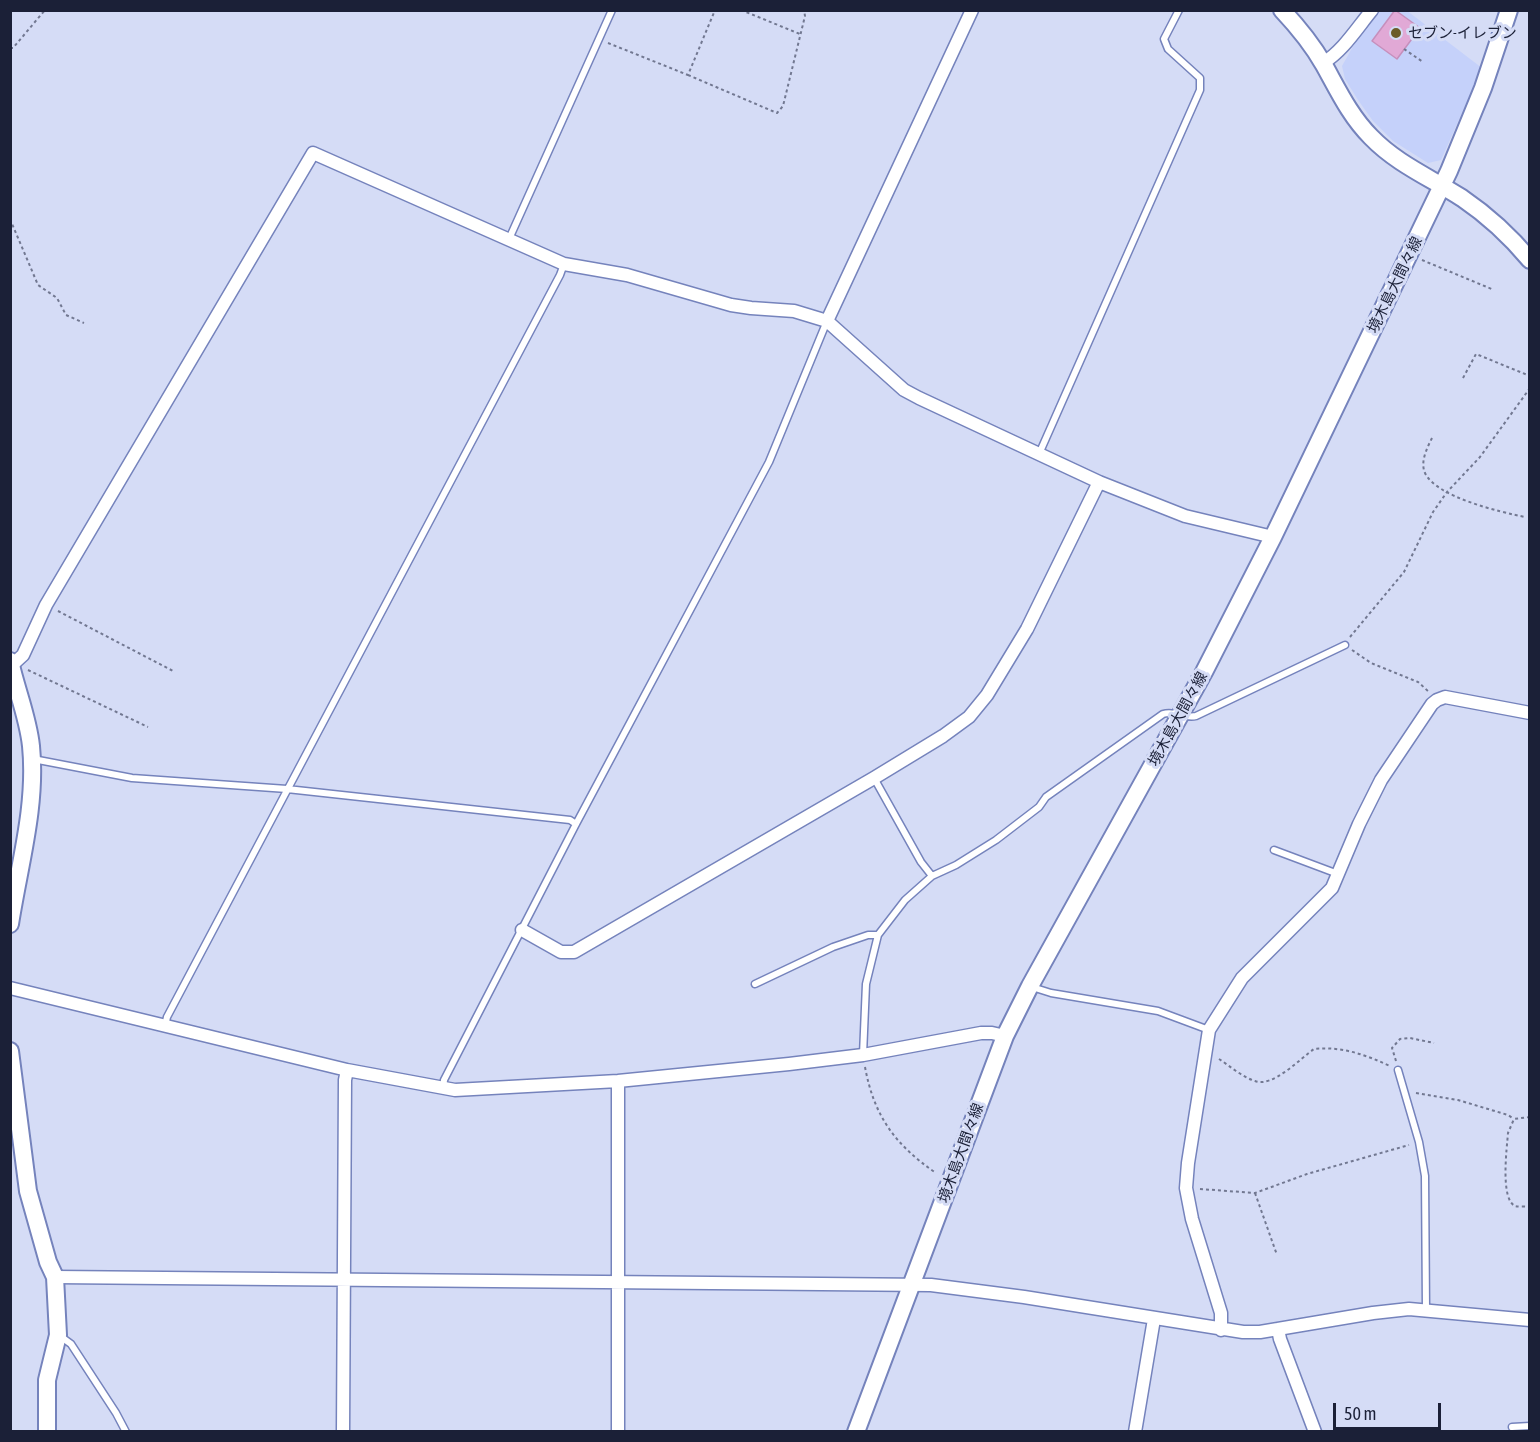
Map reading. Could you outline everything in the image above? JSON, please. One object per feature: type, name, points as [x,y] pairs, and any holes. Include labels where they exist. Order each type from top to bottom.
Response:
[{"type":"main road","points":[[1282,10],[1300,28],[1351,112],[1370,136],[1395,159],[1486,216],[1530,260]]},
{"type":"main road","name":"境木島大間々線","points":[[856,1431],[1005,1036],[1030,986],[1204,672],[1273,537],[1442,187],[1483,88],[1509,10]]},
{"type":"main road","points":[[10,924],[29,819],[32,759],[15,661]]},
{"type":"main road","points":[[10,1051],[28,1191],[48,1262],[55,1277],[58,1335],[47,1380],[47,1431]]},
{"type":"street","points":[[827,321],[972,10]]},
{"type":"street","points":[[1323,63],[1344,45],[1372,10]]},
{"type":"street","points":[[15,661],[313,153],[564,264],[638,278],[731,305],[794,311],[827,321],[904,390],[1099,482],[1185,516],[1273,537]]},
{"type":"street","points":[[522,930],[561,952],[574,952],[943,736],[978,708],[1027,629],[1099,482]]},
{"type":"street","points":[[1221,1330],[1221,1313],[1192,1219],[1186,1188],[1204,1051],[1209,1030],[1242,978],[1332,888],[1359,824],[1381,780],[1437,700],[1445,698],[1530,712]]},
{"type":"street","points":[[10,988],[347,1070],[443,1089],[483,1090],[618,1081],[863,1055],[981,1033],[992,1032],[1005,1036]]},
{"type":"street","points":[[343,1431],[345,1080],[347,1070]]},
{"type":"street","points":[[618,1081],[618,1431]]},
{"type":"street","points":[[55,1277],[931,1285],[1024,1297],[1243,1332],[1278,1329],[1373,1312],[1409,1309],[1498,1319],[1530,1320]]},
{"type":"street","points":[[1136,1431],[1154,1319]]},
{"type":"street","points":[[1278,1329],[1315,1431]]},
{"type":"lane","points":[[509,240],[612,10]]},
{"type":"lane","points":[[1038,454],[1200,90],[1200,78],[1168,49],[1164,39],[1179,10]]},
{"type":"lane","points":[[165,1026],[167,1017],[287,789],[561,275],[564,264]]},
{"type":"lane","points":[[443,1089],[444,1080],[576,824],[769,462],[827,321]]},
{"type":"lane","points":[[863,1055],[866,984],[878,934],[905,900],[932,876],[956,865],[996,840],[1039,807],[1046,797],[1149,722],[1171,712],[1196,716],[1345,645]]},
{"type":"lane","points":[[32,759],[132,778],[287,789],[570,820],[576,824]]},
{"type":"lane","points":[[874,778],[921,862],[932,876]]},
{"type":"lane","points":[[1274,850],[1338,874]]},
{"type":"lane","points":[[755,984],[833,947],[868,935],[878,934]]},
{"type":"lane","points":[[1030,986],[1051,993],[1158,1011],[1209,1030]]},
{"type":"lane","points":[[1398,1070],[1406,1091],[1419,1142],[1425,1176],[1426,1310]]},
{"type":"lane","points":[[58,1335],[71,1344],[126,1431]]},
{"type":"lane","points":[[1512,1427],[1530,1426]]},
{"type":"path","points":[[10,48],[21,39],[45,10]]},
{"type":"path","points":[[688,75],[715,10]]},
{"type":"path","points":[[741,10],[800,34]]},
{"type":"path","points":[[599,40],[777,113],[783,105],[805,16],[804,10]]},
{"type":"path","points":[[1404,49],[1423,62]]},
{"type":"path","points":[[10,219],[38,285],[57,297],[66,315],[84,323]]},
{"type":"path","points":[[1409,255],[1494,290]]},
{"type":"path","points":[[1463,378],[1476,354],[1530,376]]},
{"type":"path","points":[[1437,700],[1418,682],[1371,663],[1345,645],[1354,630],[1390,591],[1404,572],[1425,525],[1447,492],[1480,457],[1530,388]]},
{"type":"path","points":[[1432,438],[1424,457],[1424,472],[1431,482],[1447,492],[1484,508],[1525,517]]},
{"type":"path","points":[[46,605],[175,672]]},
{"type":"path","points":[[15,661],[20,666],[148,727]]},
{"type":"path","points":[[1398,1070],[1392,1048],[1395,1042],[1410,1038],[1434,1043]]},
{"type":"path","points":[[1204,1051],[1242,1075],[1263,1083],[1281,1075],[1314,1049],[1344,1050],[1363,1054],[1398,1070]]},
{"type":"path","points":[[863,1055],[869,1091],[879,1113],[905,1148],[951,1183]]},
{"type":"path","points":[[1406,1091],[1458,1100],[1508,1115],[1514,1119],[1530,1117]]},
{"type":"path","points":[[1514,1119],[1508,1133],[1507,1195],[1515,1206],[1530,1207]]},
{"type":"path","points":[[1186,1188],[1255,1193],[1306,1174],[1419,1142]]},
{"type":"path","points":[[1255,1193],[1276,1255]]},
{"type":"shaded area","points":[[1406,10],[1482,68],[1441,160],[1428,163],[1393,141],[1373,121],[1345,79],[1342,66],[1356,41],[1380,11]]},
{"type":"building","points":[[1395,10],[1420,28],[1397,59],[1372,41]]},
{"type":"place","name":"セブン-イレブン","points":[[1396,33]]}]
